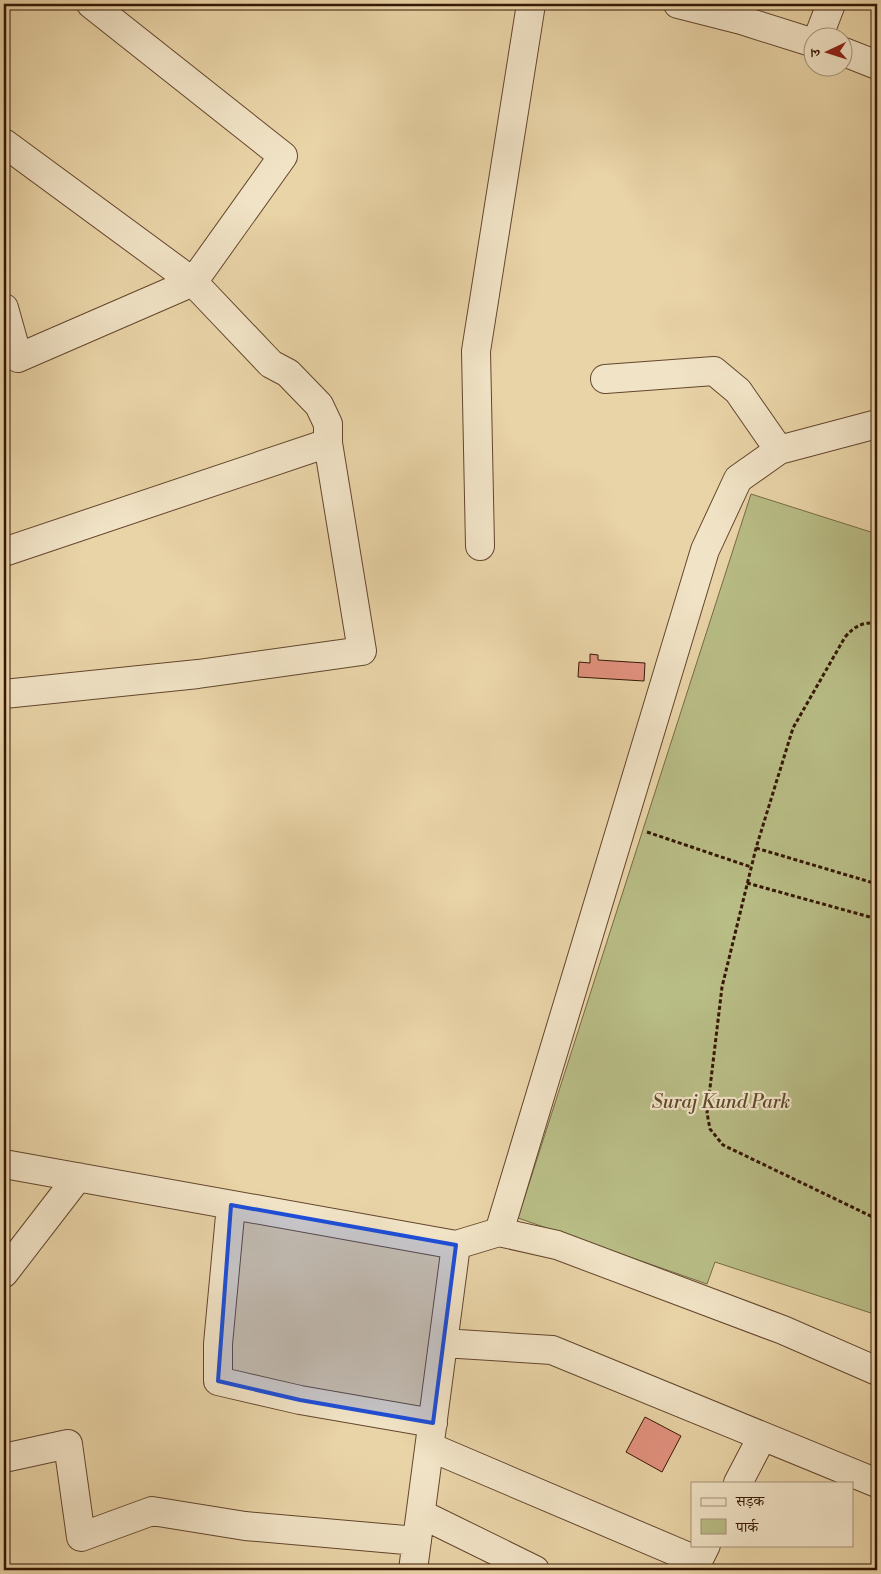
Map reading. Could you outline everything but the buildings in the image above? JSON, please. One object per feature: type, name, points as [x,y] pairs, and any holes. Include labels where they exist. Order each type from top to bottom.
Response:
[{"type":"street","points":[[4,308],[18,358],[193,282],[283,156],[91,4]]},
{"type":"street","points":[[480,546],[476,351],[532,4]]},
{"type":"street","points":[[678,4],[804,39]]},
{"type":"street","points":[[822,28],[831,4]]},
{"type":"street","points":[[854,56],[877,65]]},
{"type":"street","points":[[4,142],[193,282],[270,364],[288,373],[319,405],[328,424],[328,443],[362,651],[198,674],[4,694]]},
{"type":"street","points":[[605,379],[714,371],[738,390],[779,450]]},
{"type":"street","points":[[499,1232],[705,550],[738,479],[779,450],[877,424]]},
{"type":"street","points":[[4,552],[328,443]]},
{"type":"street","points":[[4,1164],[456,1245],[499,1232],[557,1245],[784,1330],[877,1371]]},
{"type":"street","points":[[4,1273],[78,1177]]},
{"type":"street","points":[[231,1205],[218,1344],[218,1381],[300,1400],[431,1435],[698,1562],[706,1546]]},
{"type":"street","points":[[413,1570],[456,1245]]},
{"type":"street","points":[[443,1343],[552,1350],[877,1483]]},
{"type":"street","points":[[739,1482],[762,1437]]},
{"type":"street","points":[[4,1458],[68,1444],[81,1537],[152,1511],[245,1526],[417,1541]]},
{"type":"street","points":[[421,1514],[535,1570]]},
{"type":"path","points":[[877,623],[865,622],[854,627],[845,637],[793,728],[751,866],[722,987],[707,1113],[710,1129],[723,1145],[877,1219]]},
{"type":"path","points":[[644,831],[751,866]]},
{"type":"path","points":[[756,848],[877,884]]},
{"type":"path","points":[[747,883],[877,919]]},
{"type":"highlighted area","points":[[231,1205],[456,1245],[433,1423],[300,1400],[218,1381]]},
{"type":"green space","name":"Suraj Kund Park","points":[[751,494],[877,534],[877,1315],[715,1262],[707,1284],[518,1218]]}]
